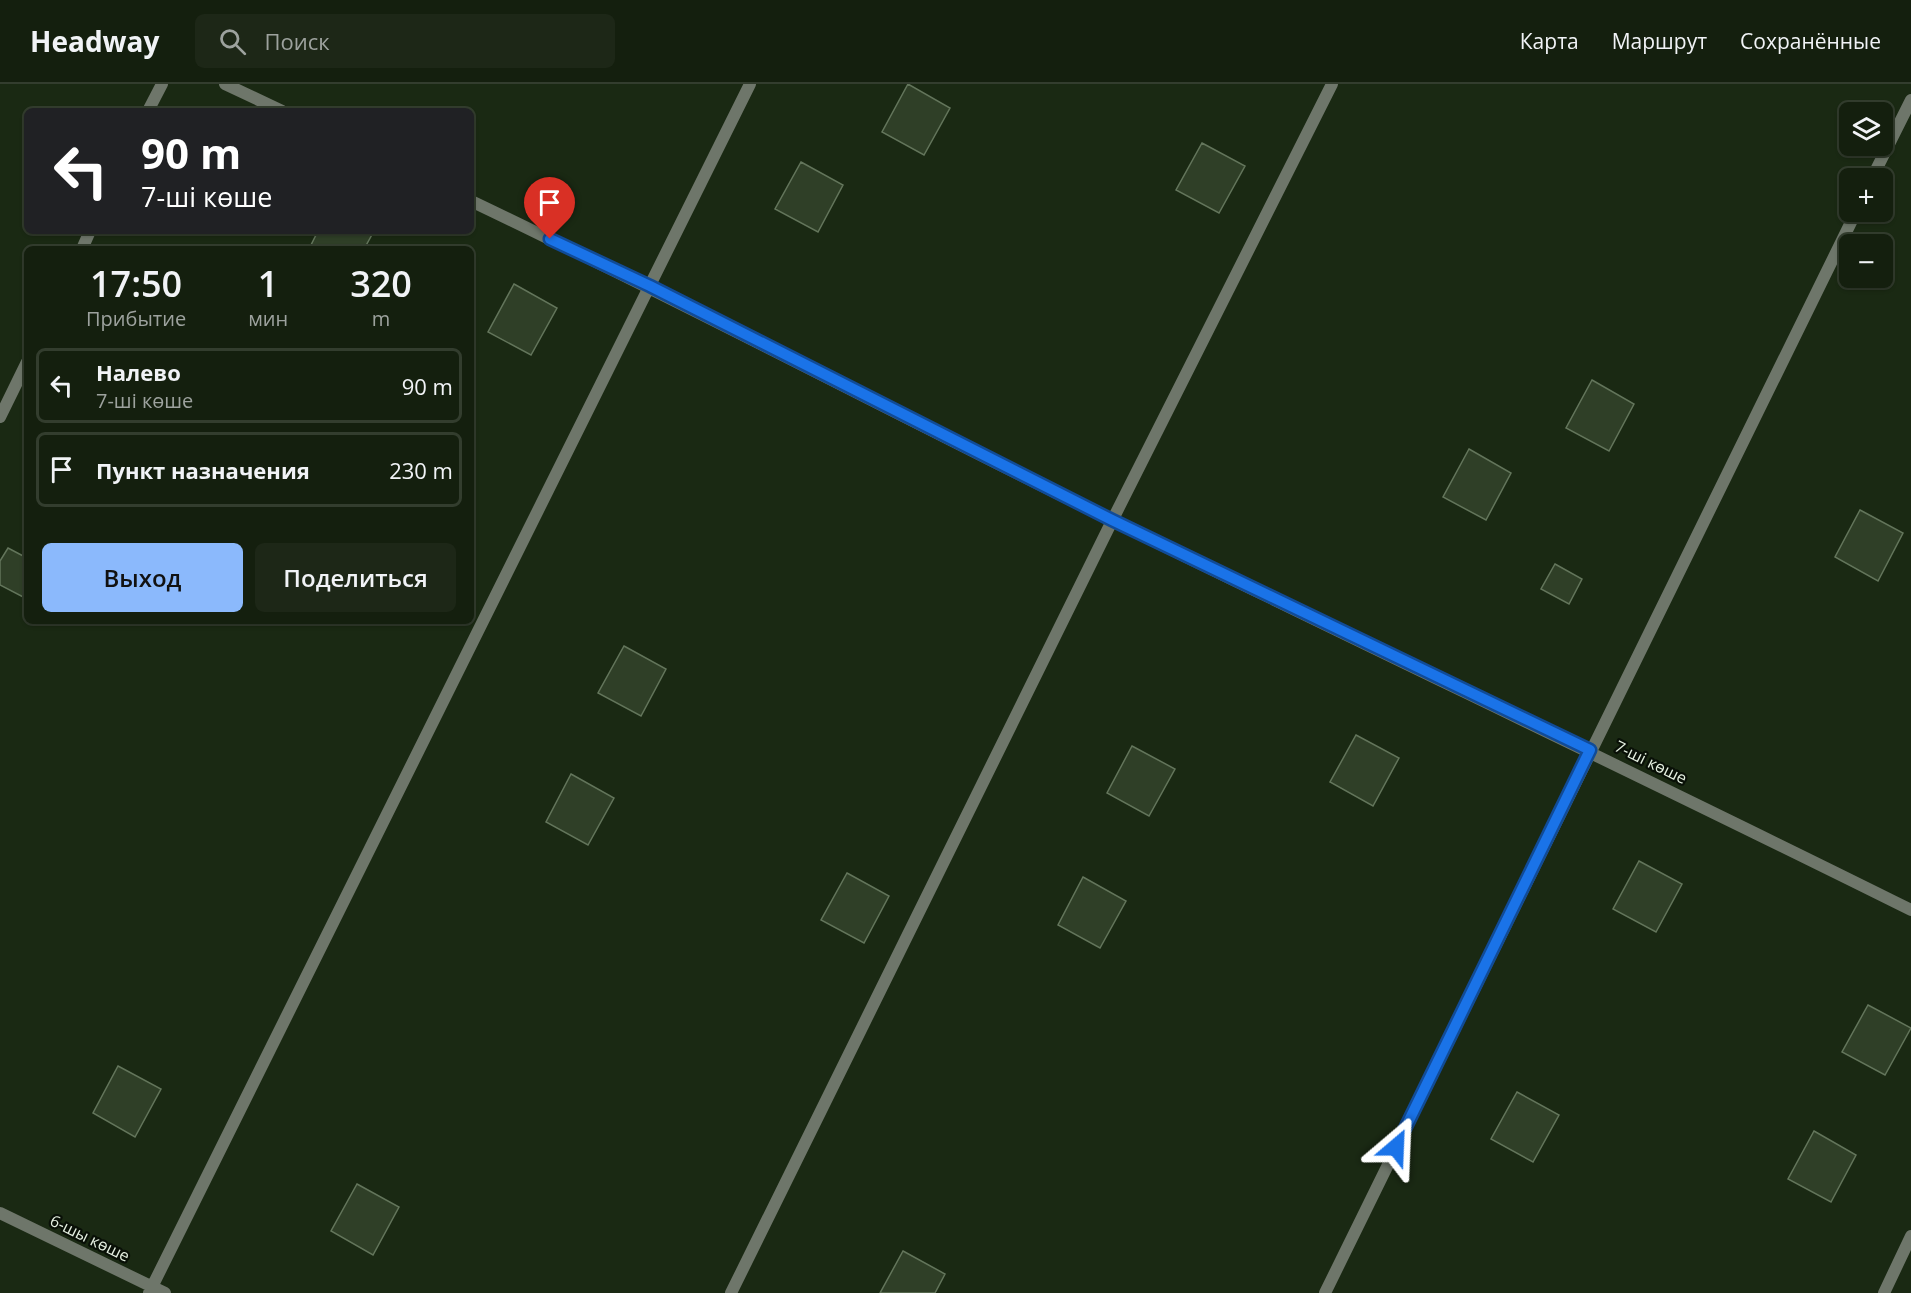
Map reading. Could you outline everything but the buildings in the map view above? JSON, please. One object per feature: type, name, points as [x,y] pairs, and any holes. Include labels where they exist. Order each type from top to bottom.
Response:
[{"type":"lane","points":[[150,108],[162,84]]},
{"type":"lane","points":[[225,84],[276,108]]},
{"type":"lane","points":[[150,1290],[750,84]]},
{"type":"lane","points":[[731,1293],[1112,520],[1332,84]]},
{"type":"lane","points":[[1877,168],[1911,100]]},
{"type":"lane","name":"7-ші көше","points":[[474,202],[650,286],[1112,520],[1590,750],[1911,910]]},
{"type":"lane","points":[[1325,1293],[1851,222]]},
{"type":"lane","points":[[0,417],[24,368]]},
{"type":"lane","name":"6-шы көше","points":[[0,1213],[150,1290],[165,1293]]},
{"type":"lane","points":[[1884,1293],[1911,1236]]},
{"type":"route","points":[[550,239],[650,286],[1112,520],[1590,750],[1396,1147]]}]
